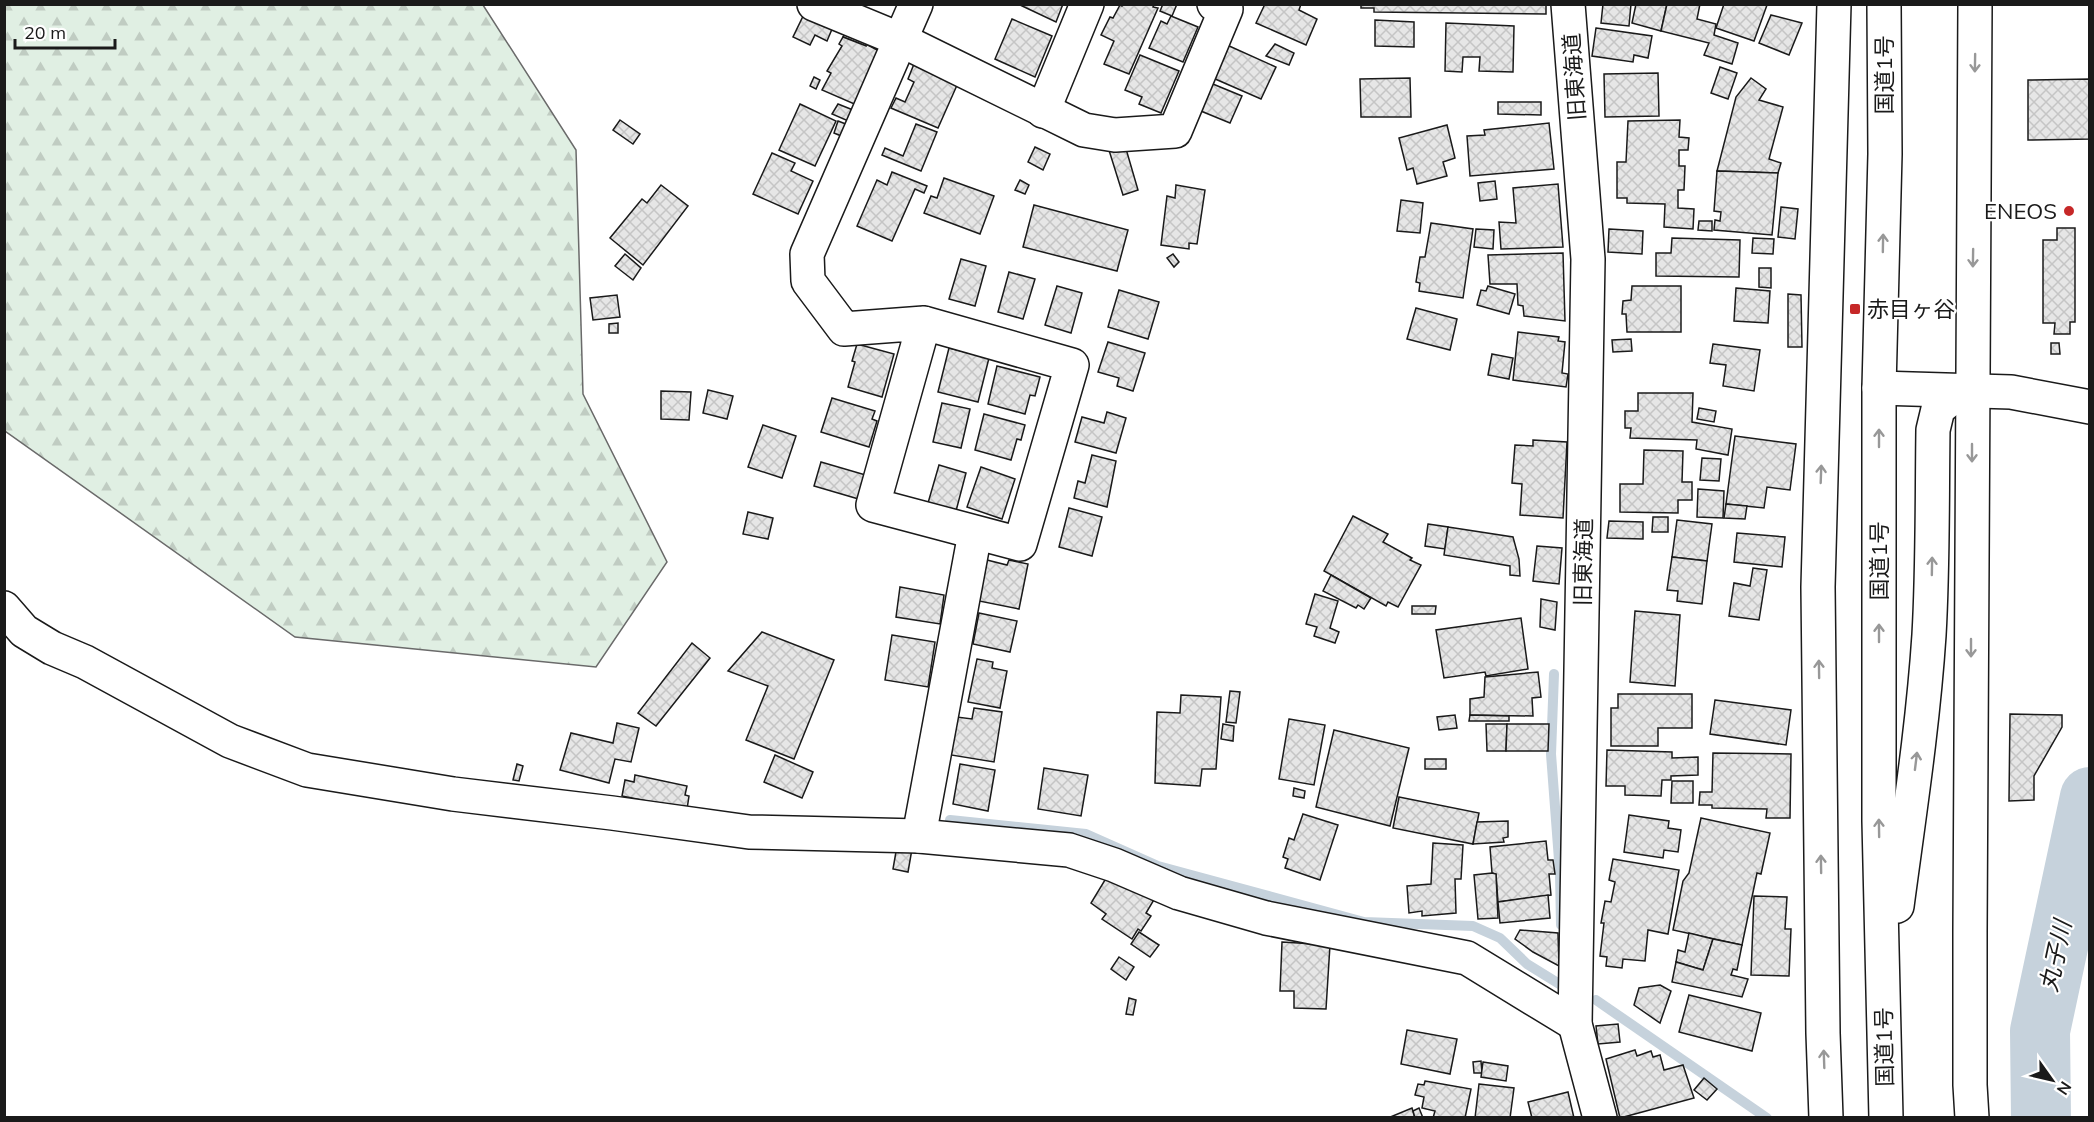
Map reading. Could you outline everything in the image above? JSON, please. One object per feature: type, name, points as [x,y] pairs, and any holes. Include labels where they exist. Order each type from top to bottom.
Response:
[{"type":"main road","points":[[814,4],[901,40],[1084,130],[1115,135],[1175,131],[1226,9],[1214,4]]},
{"type":"main road","points":[[916,4],[807,254],[808,281],[844,329],[924,323],[1072,365],[1020,544],[873,505],[924,323]]},
{"type":"main road","points":[[1043,111],[1087,4]]},
{"type":"main road","name":"旧東海道","points":[[1568,4],[1588,259],[1575,1024],[1600,1118]]},
{"type":"main road","points":[[1826,1118],[1818,587],[1834,4]]},
{"type":"main road","name":"国道1号","points":[[1884,4],[1885,154],[1879,388],[1879,821],[1886,1118]]},
{"type":"main road","points":[[1972,1118],[1970,1086],[1975,4]]},
{"type":"main road","points":[[1879,388],[2011,392],[2090,407]]},
{"type":"main road","points":[[1884,1006],[1922,712],[1932,574],[1933,430],[1938,409],[1949,400],[1972,391]]},
{"type":"main road","points":[[919,836],[975,533]]},
{"type":"main road","points":[[4,608],[24,631],[52,648],[85,662],[230,741],[307,770],[453,794],[749,832],[919,836],[1069,850],[1114,865],[1179,893],[1266,918],[1467,958],[1575,1024]]},
{"type":"green space","points":[[5,4],[483,5],[576,150],[583,394],[667,562],[596,667],[295,637],[5,431]]},
{"type":"building","points":[[1018,4],[1063,4],[1056,22]]},
{"type":"building","points":[[1154,4],[1153,7],[1158,8],[1129,74],[1104,64],[1114,41],[1101,35],[1110,17],[1113,18],[1120,5]]},
{"type":"building","points":[[1163,4],[1177,4],[1172,16],[1160,11]]},
{"type":"building","points":[[1265,4],[1301,4],[1299,10],[1317,19],[1306,45],[1256,23]]},
{"type":"building","points":[[1361,4],[1546,4],[1546,14],[1374,12],[1374,8],[1361,8]]},
{"type":"building","points":[[1603,4],[1631,4],[1629,26],[1601,23]]},
{"type":"building","points":[[1636,4],[1667,4],[1661,31],[1632,23]]},
{"type":"building","points":[[1667,4],[1700,4],[1697,19],[1716,24],[1714,35],[1738,43],[1732,64],[1704,55],[1709,43],[1661,31]]},
{"type":"building","points":[[1724,4],[1767,5],[1754,41],[1716,28]]},
{"type":"building","points":[[807,8],[835,22],[827,41],[815,35],[810,45],[793,37]]},
{"type":"building","points":[[1771,15],[1802,23],[1789,55],[1759,43]]},
{"type":"building","points":[[1171,16],[1198,27],[1183,62],[1149,48],[1161,21],[1167,24]]},
{"type":"building","points":[[1012,19],[1052,36],[1035,77],[995,59]]},
{"type":"building","points":[[1375,20],[1414,22],[1414,47],[1375,46]]},
{"type":"building","points":[[1446,23],[1514,26],[1513,72],[1479,71],[1480,57],[1463,57],[1462,72],[1445,71]]},
{"type":"building","points":[[849,27],[871,36],[866,46],[843,37]]},
{"type":"building","points":[[1596,28],[1652,36],[1648,58],[1634,55],[1633,62],[1592,56]]},
{"type":"building","points":[[843,37],[866,46],[866,44],[881,52],[859,106],[822,90],[831,73],[827,71],[842,46],[839,44]]},
{"type":"building","points":[[1275,44],[1294,53],[1289,65],[1266,56]]},
{"type":"building","points":[[1227,45],[1276,67],[1261,99],[1213,78]]},
{"type":"building","points":[[1140,55],[1179,71],[1161,113],[1139,104],[1142,97],[1125,90]]},
{"type":"building","points":[[914,64],[958,83],[938,128],[891,108],[896,98],[905,102],[914,82],[908,79]]},
{"type":"building","points":[[1720,67],[1737,73],[1728,99],[1711,93]]},
{"type":"building","points":[[1658,73],[1659,116],[1605,117],[1604,74]]},
{"type":"building","points":[[814,77],[820,80],[816,89],[810,86]]},
{"type":"building","points":[[1410,78],[1411,117],[1361,117],[1360,79]]},
{"type":"building","points":[[1751,78],[1766,89],[1759,100],[1783,107],[1769,159],[1781,163],[1778,173],[1717,171],[1736,97]]},
{"type":"building","points":[[2090,79],[2090,139],[2028,140],[2028,80]]},
{"type":"building","points":[[1208,82],[1242,96],[1230,123],[1196,109]]},
{"type":"building","points":[[1498,102],[1541,102],[1541,115],[1498,114]]},
{"type":"building","points":[[800,104],[836,121],[815,166],[779,150]]},
{"type":"building","points":[[838,104],[858,112],[853,123],[832,114]]},
{"type":"building","points":[[620,120],[640,134],[633,144],[613,130]]},
{"type":"building","points":[[1680,120],[1679,137],[1689,138],[1688,150],[1679,150],[1679,166],[1685,166],[1684,190],[1678,190],[1678,208],[1694,209],[1693,229],[1664,227],[1665,204],[1627,203],[1627,198],[1617,198],[1617,162],[1626,162],[1628,121]]},
{"type":"building","points":[[838,121],[851,126],[846,138],[834,133]]},
{"type":"building","points":[[1549,123],[1554,169],[1470,176],[1467,136],[1485,135],[1484,130]]},
{"type":"building","points":[[916,124],[937,132],[921,171],[882,155],[885,148],[903,156]]},
{"type":"building","points":[[1447,125],[1455,158],[1443,162],[1447,176],[1417,184],[1413,168],[1407,170],[1399,138]]},
{"type":"building","points":[[1124,142],[1138,190],[1123,195],[1108,147]]},
{"type":"building","points":[[1035,147],[1050,154],[1043,170],[1028,162]]},
{"type":"building","points":[[772,153],[795,163],[791,171],[813,181],[798,214],[753,194]]},
{"type":"building","points":[[1717,171],[1778,173],[1772,235],[1714,230],[1715,220],[1720,221],[1721,212],[1714,211]]},
{"type":"building","points":[[892,172],[927,186],[924,193],[915,189],[892,241],[857,226],[877,180],[887,185]]},
{"type":"building","points":[[944,178],[994,196],[980,234],[924,213],[931,196],[937,198]]},
{"type":"building","points":[[1020,180],[1029,185],[1025,194],[1015,190]]},
{"type":"building","points":[[1495,181],[1497,199],[1480,201],[1478,183]]},
{"type":"building","points":[[1558,184],[1563,247],[1501,249],[1499,222],[1516,223],[1513,188]]},
{"type":"building","points":[[661,185],[688,206],[643,265],[610,238],[642,199],[647,203]]},
{"type":"building","points":[[1176,185],[1205,190],[1197,244],[1189,243],[1189,249],[1161,245],[1167,196],[1175,198]]},
{"type":"building","points":[[1401,200],[1423,203],[1420,233],[1397,231]]},
{"type":"building","points":[[1034,205],[1128,230],[1117,271],[1023,247]]},
{"type":"building","points":[[1781,207],[1798,209],[1795,239],[1778,237]]},
{"type":"building","points":[[1699,221],[1712,221],[1712,231],[1698,230]]},
{"type":"building","points":[[1431,223],[1473,229],[1463,298],[1419,291],[1420,283],[1416,282],[1420,257],[1425,257]]},
{"type":"building","points":[[2057,228],[2075,228],[2075,322],[2070,322],[2070,334],[2054,334],[2055,323],[2043,323],[2043,240],[2057,240]]},
{"type":"building","points":[[1476,229],[1494,230],[1493,249],[1474,247]]},
{"type":"building","points":[[1609,229],[1643,231],[1642,254],[1608,252]]},
{"type":"building","points":[[1672,238],[1740,240],[1739,277],[1656,276],[1656,253],[1671,253]]},
{"type":"building","points":[[1753,238],[1774,239],[1773,254],[1752,253]]},
{"type":"building","points":[[1563,253],[1565,321],[1524,316],[1523,306],[1518,305],[1517,284],[1490,284],[1488,255]]},
{"type":"building","points":[[625,254],[641,268],[633,280],[615,266]]},
{"type":"building","points":[[1173,254],[1179,262],[1174,267],[1167,258]]},
{"type":"building","points":[[961,259],[986,266],[975,306],[949,299]]},
{"type":"building","points":[[1759,268],[1771,268],[1771,288],[1759,287]]},
{"type":"building","points":[[1009,272],[1035,279],[1023,319],[998,312]]},
{"type":"building","points":[[1057,286],[1082,293],[1071,333],[1045,325]]},
{"type":"building","points":[[1488,286],[1515,294],[1509,314],[1477,305],[1481,290],[1486,291]]},
{"type":"building","points":[[1632,286],[1681,286],[1681,332],[1627,332],[1626,314],[1622,314],[1623,301],[1631,300]]},
{"type":"building","points":[[1736,288],[1770,291],[1768,323],[1734,321]]},
{"type":"building","points":[[1119,290],[1159,302],[1148,339],[1108,327]]},
{"type":"building","points":[[1788,294],[1801,295],[1802,347],[1788,347]]},
{"type":"building","points":[[617,295],[620,317],[593,320],[590,298]]},
{"type":"building","points":[[1416,308],[1457,319],[1450,350],[1407,339]]},
{"type":"building","points":[[618,323],[618,333],[609,333],[609,324]]},
{"type":"building","points":[[1518,332],[1559,337],[1558,341],[1565,342],[1562,373],[1568,374],[1566,387],[1513,380]]},
{"type":"building","points":[[1631,339],[1632,351],[1613,352],[1612,340]]},
{"type":"building","points":[[1108,342],[1145,353],[1133,391],[1117,386],[1119,378],[1098,372]]},
{"type":"building","points":[[2051,343],[2059,343],[2060,354],[2051,354]]},
{"type":"building","points":[[857,344],[894,354],[882,397],[848,387]]},
{"type":"building","points":[[1713,344],[1760,350],[1754,391],[1723,386],[1726,365],[1710,363]]},
{"type":"building","points":[[949,348],[989,358],[978,402],[938,392]]},
{"type":"building","points":[[1492,354],[1513,358],[1509,379],[1488,375]]},
{"type":"building","points":[[997,366],[1040,377],[1035,396],[1030,395],[1025,414],[988,404]]},
{"type":"building","points":[[708,390],[733,396],[727,419],[703,413]]},
{"type":"building","points":[[661,391],[691,392],[689,420],[661,419]]},
{"type":"building","points":[[1638,393],[1693,393],[1692,422],[1732,429],[1728,455],[1696,449],[1697,440],[1630,438],[1631,428],[1625,428],[1625,411],[1638,411]]},
{"type":"building","points":[[832,398],[875,411],[872,419],[877,421],[869,447],[821,432]]},
{"type":"building","points":[[942,403],[970,409],[961,448],[933,442]]},
{"type":"building","points":[[1699,408],[1716,411],[1714,422],[1697,419]]},
{"type":"building","points":[[1107,412],[1126,418],[1116,453],[1075,442],[1082,417],[1104,423]]},
{"type":"building","points":[[984,414],[1025,425],[1021,440],[1017,439],[1011,460],[975,450]]},
{"type":"building","points":[[763,425],[796,436],[782,478],[748,467]]},
{"type":"building","points":[[1735,436],[1796,444],[1790,490],[1767,487],[1764,508],[1726,504]]},
{"type":"building","points":[[1533,440],[1567,442],[1563,518],[1520,515],[1522,484],[1512,483],[1515,445],[1533,446]]},
{"type":"building","points":[[1644,450],[1683,451],[1682,482],[1692,482],[1692,500],[1678,500],[1678,513],[1620,512],[1620,484],[1643,484]]},
{"type":"building","points":[[1092,455],[1116,461],[1107,507],[1074,498],[1078,481],[1085,483]]},
{"type":"building","points":[[1702,458],[1721,459],[1719,481],[1700,480]]},
{"type":"building","points":[[821,462],[869,476],[862,500],[814,486]]},
{"type":"building","points":[[939,465],[966,473],[956,511],[928,503]]},
{"type":"building","points":[[981,467],[1015,479],[1002,519],[967,507]]},
{"type":"building","points":[[1698,489],[1724,491],[1723,518],[1697,517]]},
{"type":"building","points":[[1726,504],[1747,506],[1745,519],[1724,518]]},
{"type":"building","points":[[1069,508],[1102,517],[1092,556],[1059,547]]},
{"type":"building","points":[[748,512],[773,518],[768,539],[743,534]]},
{"type":"building","points":[[1353,516],[1388,534],[1383,542],[1421,565],[1398,607],[1388,602],[1386,606],[1324,571]]},
{"type":"building","points":[[1653,517],[1668,517],[1668,532],[1652,532]]},
{"type":"building","points":[[1677,520],[1712,524],[1707,561],[1672,557]]},
{"type":"building","points":[[1609,521],[1643,522],[1643,539],[1607,538]]},
{"type":"building","points":[[1428,524],[1448,527],[1445,549],[1425,546]]},
{"type":"building","points":[[1448,527],[1513,537],[1519,559],[1520,576],[1510,575],[1510,566],[1444,555]]},
{"type":"building","points":[[1737,533],[1785,537],[1782,567],[1734,562]]},
{"type":"building","points":[[1537,546],[1562,548],[1559,584],[1533,581]]},
{"type":"building","points":[[1672,557],[1707,561],[1702,604],[1677,601],[1678,591],[1667,590]]},
{"type":"building","points":[[987,560],[1007,565],[1009,560],[1028,564],[1019,609],[979,601]]},
{"type":"building","points":[[1753,568],[1767,570],[1759,620],[1729,616],[1734,583],[1750,586]]},
{"type":"building","points":[[1331,575],[1371,598],[1364,609],[1358,605],[1356,608],[1323,591]]},
{"type":"building","points":[[900,587],[944,595],[940,624],[896,617]]},
{"type":"building","points":[[1315,594],[1338,601],[1330,628],[1339,632],[1335,643],[1314,636],[1317,627],[1306,624]]},
{"type":"building","points":[[1541,599],[1557,602],[1555,630],[1540,627]]},
{"type":"building","points":[[1412,606],[1436,606],[1435,614],[1412,614]]},
{"type":"building","points":[[1635,611],[1680,615],[1675,686],[1630,682]]},
{"type":"building","points":[[979,613],[1017,621],[1010,652],[973,644]]},
{"type":"building","points":[[1521,618],[1528,669],[1486,676],[1485,672],[1444,678],[1436,630]]},
{"type":"building","points":[[762,632],[834,660],[794,759],[746,740],[768,686],[728,671]]},
{"type":"building","points":[[892,635],[935,642],[928,687],[885,680]]},
{"type":"building","points":[[692,643],[710,658],[656,726],[638,713]]},
{"type":"building","points":[[977,659],[993,662],[992,668],[1007,671],[1000,708],[968,702]]},
{"type":"building","points":[[1538,672],[1541,697],[1532,698],[1533,716],[1470,715],[1470,699],[1484,697],[1485,677]]},
{"type":"building","points":[[1230,691],[1240,692],[1236,723],[1226,722]]},
{"type":"building","points":[[1618,694],[1692,694],[1692,728],[1658,728],[1658,746],[1611,746],[1611,708],[1618,708]]},
{"type":"building","points":[[1181,695],[1221,697],[1216,769],[1202,769],[1200,786],[1155,783],[1157,712],[1180,713]]},
{"type":"building","points":[[1715,700],[1791,710],[1786,745],[1710,734]]},
{"type":"building","points":[[974,708],[1002,712],[994,762],[951,755],[957,717],[972,719]]},
{"type":"building","points":[[2010,714],[2062,715],[2062,727],[2034,776],[2034,800],[2009,801]]},
{"type":"building","points":[[1455,715],[1457,728],[1439,730],[1437,717]]},
{"type":"building","points":[[1470,715],[1509,716],[1509,721],[1469,721]]},
{"type":"building","points":[[1289,719],[1325,725],[1314,785],[1279,779]]},
{"type":"building","points":[[617,723],[639,728],[631,762],[615,759],[609,783],[560,770],[571,733],[613,743]]},
{"type":"building","points":[[1223,724],[1234,726],[1233,741],[1221,739]]},
{"type":"building","points":[[1486,724],[1507,724],[1506,751],[1487,751]]},
{"type":"building","points":[[1507,724],[1549,724],[1548,751],[1506,751]]},
{"type":"building","points":[[1334,730],[1409,748],[1390,826],[1316,807]]},
{"type":"building","points":[[1607,750],[1672,752],[1672,758],[1698,757],[1698,775],[1671,776],[1671,780],[1662,780],[1661,796],[1625,795],[1625,786],[1606,786]]},
{"type":"building","points":[[1713,753],[1791,754],[1790,818],[1766,818],[1767,809],[1712,808],[1712,805],[1699,805],[1700,792],[1712,792]]},
{"type":"building","points":[[775,755],[813,772],[802,798],[764,782]]},
{"type":"building","points":[[1425,759],[1446,759],[1446,769],[1425,769]]},
{"type":"building","points":[[517,764],[523,766],[519,781],[513,780]]},
{"type":"building","points":[[960,764],[995,770],[988,811],[953,804]]},
{"type":"building","points":[[1044,768],[1088,775],[1081,816],[1038,809]]},
{"type":"building","points":[[635,775],[687,786],[685,795],[689,796],[687,809],[622,796],[625,780],[634,782]]},
{"type":"building","points":[[1672,781],[1693,781],[1693,803],[1671,803]]},
{"type":"building","points":[[1294,788],[1305,791],[1304,798],[1293,796]]},
{"type":"building","points":[[1399,797],[1479,813],[1473,844],[1393,828]]},
{"type":"building","points":[[1303,814],[1338,825],[1320,880],[1285,868],[1288,859],[1283,857],[1289,838],[1294,840]]},
{"type":"building","points":[[1629,815],[1669,821],[1668,828],[1681,830],[1678,852],[1664,850],[1663,858],[1624,852]]},
{"type":"building","points":[[1701,818],[1770,833],[1761,874],[1757,873],[1742,945],[1673,930],[1683,881],[1689,873]]},
{"type":"building","points":[[1508,821],[1508,837],[1503,838],[1504,842],[1473,844],[1477,822]]},
{"type":"building","points":[[1546,841],[1548,860],[1553,860],[1555,874],[1549,874],[1551,895],[1498,902],[1496,874],[1492,873],[1490,847]]},
{"type":"building","points":[[1433,843],[1463,845],[1461,879],[1455,879],[1456,913],[1422,916],[1422,911],[1409,913],[1407,886],[1431,884]]},
{"type":"building","points":[[897,846],[912,849],[908,872],[893,869]]},
{"type":"building","points":[[1613,859],[1679,870],[1668,934],[1648,930],[1645,961],[1623,959],[1622,968],[1606,966],[1607,957],[1600,956],[1604,923],[1601,923],[1605,901],[1611,902],[1615,882],[1609,880]]},
{"type":"building","points":[[1111,870],[1155,898],[1146,913],[1151,916],[1141,931],[1138,929],[1132,939],[1102,919],[1106,914],[1091,903]]},
{"type":"building","points":[[1496,874],[1498,918],[1478,919],[1474,875]]},
{"type":"building","points":[[1548,895],[1550,918],[1500,923],[1498,902]]},
{"type":"building","points":[[1754,896],[1787,897],[1785,929],[1791,929],[1789,976],[1751,975]]},
{"type":"building","points":[[1520,930],[1558,933],[1559,966],[1515,939]]},
{"type":"building","points":[[1139,932],[1159,945],[1150,957],[1131,944]]},
{"type":"building","points":[[1689,933],[1713,939],[1703,970],[1676,962],[1678,950],[1685,952]]},
{"type":"building","points":[[1713,939],[1742,945],[1737,970],[1733,969],[1731,975],[1748,979],[1742,997],[1672,982],[1676,962],[1703,970]]},
{"type":"building","points":[[1282,942],[1330,945],[1326,1009],[1294,1008],[1294,991],[1280,991]]},
{"type":"building","points":[[1119,957],[1134,967],[1126,980],[1111,969]]},
{"type":"building","points":[[1660,985],[1671,991],[1660,1023],[1634,1005],[1639,988]]},
{"type":"building","points":[[1689,995],[1761,1013],[1752,1051],[1679,1032]]},
{"type":"building","points":[[1129,998],[1136,1000],[1133,1015],[1126,1014]]},
{"type":"building","points":[[1618,1024],[1620,1042],[1598,1044],[1596,1026]]},
{"type":"building","points":[[1407,1030],[1457,1039],[1450,1074],[1401,1064]]},
{"type":"building","points":[[1635,1050],[1637,1056],[1651,1051],[1653,1057],[1660,1055],[1664,1070],[1683,1065],[1694,1098],[1620,1118],[1606,1059]]},
{"type":"building","points":[[1481,1061],[1482,1073],[1474,1073],[1473,1062]]},
{"type":"building","points":[[1483,1062],[1508,1066],[1506,1081],[1481,1077]]},
{"type":"building","points":[[1704,1078],[1717,1089],[1707,1100],[1694,1090]]},
{"type":"building","points":[[1425,1081],[1471,1089],[1465,1118],[1433,1118],[1435,1111],[1422,1108],[1424,1097],[1415,1095],[1418,1084],[1424,1085]]},
{"type":"building","points":[[1479,1084],[1514,1088],[1510,1118],[1475,1118]]},
{"type":"building","points":[[1568,1092],[1574,1118],[1532,1118],[1528,1102]]},
{"type":"building","points":[[1412,1108],[1415,1118],[1388,1118]]},
{"type":"building","points":[[1419,1108],[1423,1118],[1415,1118],[1413,1111]]},
{"type":"waterway","points":[[1554,674],[1551,754],[1560,873],[1561,925]]},
{"type":"waterway","name":"丸子川","points":[[2041,1118],[2040,1031],[2090,797]]},
{"type":"waterway","points":[[950,820],[1086,834],[1158,866],[1364,922],[1473,926],[1500,938],[1527,964],[1561,985]]},
{"type":"waterway","points":[[1596,1000],[1767,1118]]},
{"type":"place","name":"ENEOS","points":[[2069,211]]},
{"type":"place","name":"赤目ヶ谷","points":[[1855,309]]}]
